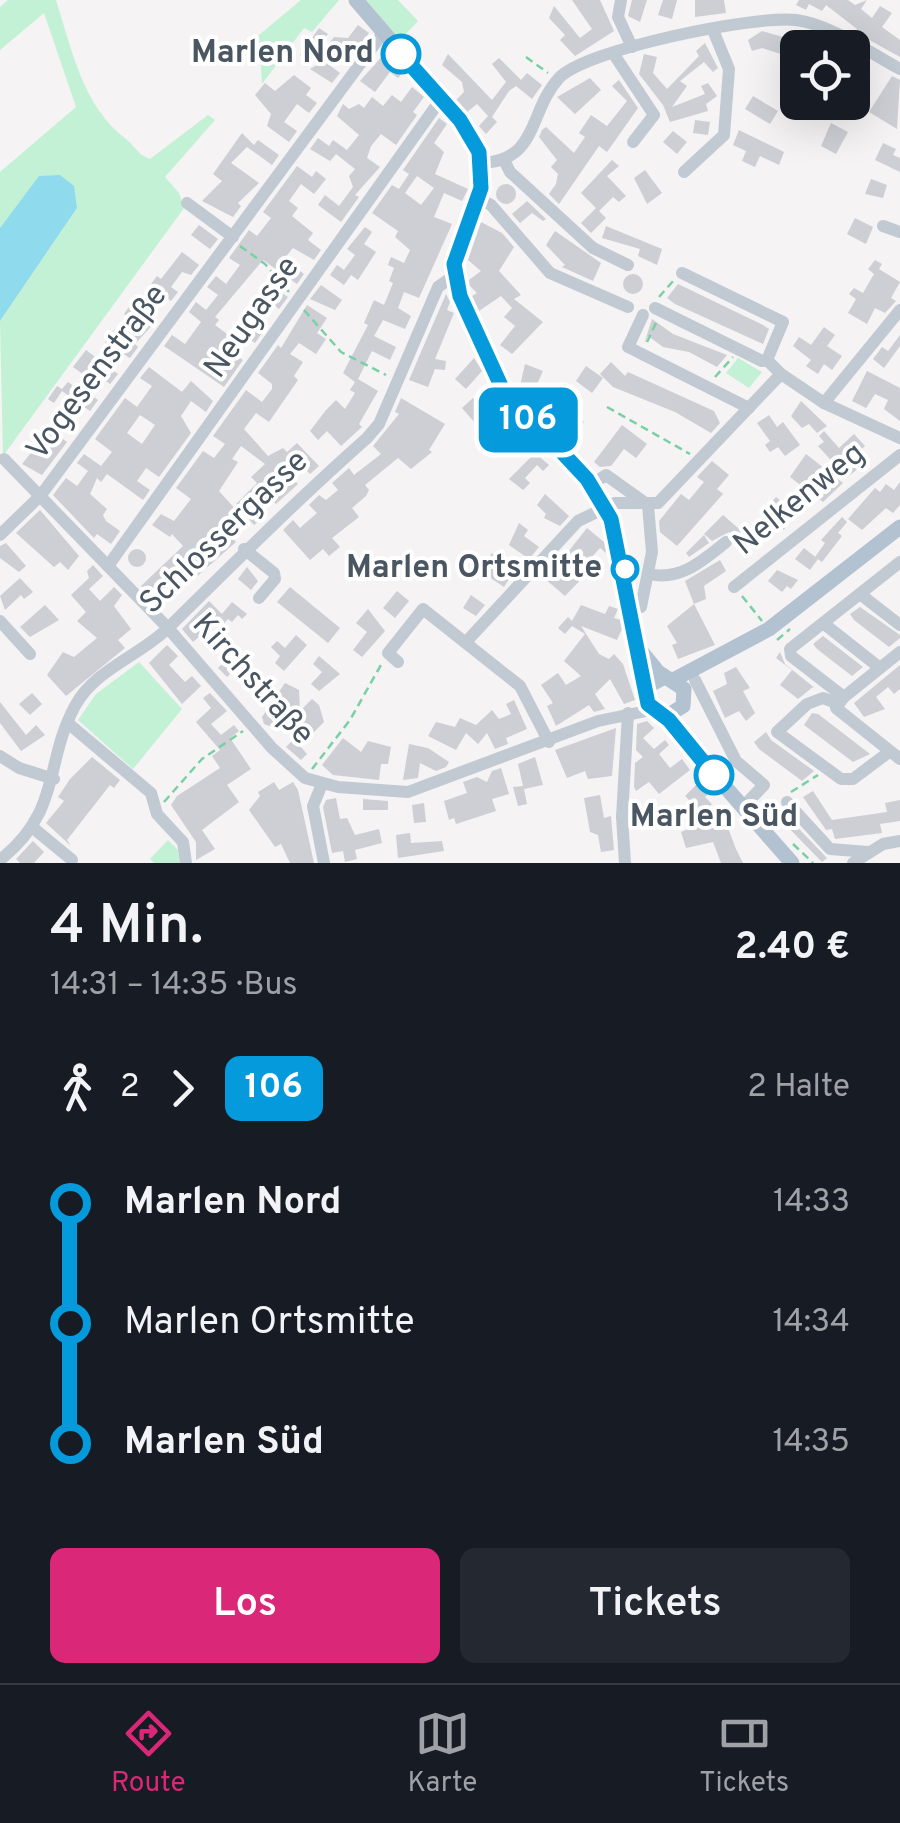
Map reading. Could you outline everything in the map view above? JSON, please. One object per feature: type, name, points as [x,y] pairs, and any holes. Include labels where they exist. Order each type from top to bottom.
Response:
[{"type":"main road","points":[[356,0],[468,131],[482,162],[478,198],[459,242],[455,275],[471,324],[502,388],[591,485],[605,506],[620,548],[635,642],[652,704],[743,807],[799,862]]},
{"type":"main road","points":[[652,704],[653,682],[708,665],[800,608],[900,527]]},
{"type":"main road","points":[[635,642],[670,678],[684,701],[682,722],[699,757]]},
{"type":"main road","points":[[652,704],[676,713],[708,665]]},
{"type":"street","points":[[621,0],[618,18],[632,47]]},
{"type":"street","points":[[482,162],[504,160],[522,148],[558,80],[632,47],[773,19],[801,20],[900,69]]},
{"type":"street","points":[[684,172],[724,135],[730,69],[713,30]]},
{"type":"street","name":"Vogesenstraße","points":[[0,535],[41,495],[383,33]]},
{"type":"street","points":[[613,53],[654,115],[634,142]]},
{"type":"street","name":"Neugasse","points":[[108,566],[441,99]]},
{"type":"street","points":[[504,160],[510,172],[594,248],[628,265]]},
{"type":"street","points":[[478,198],[491,206],[550,273],[628,307]]},
{"type":"street","points":[[187,204],[232,238]]},
{"type":"street","points":[[883,226],[900,232]]},
{"type":"street","points":[[682,272],[783,322],[767,360]]},
{"type":"street","name":"Schlossergasse","points":[[0,860],[32,827],[54,780],[75,706],[90,688],[168,628],[244,549],[367,438],[378,424],[438,287],[455,275]]},
{"type":"street","points":[[749,408],[635,350],[653,312],[767,360],[824,402],[900,438]]},
{"type":"street","points":[[824,402],[898,318]]},
{"type":"street","points":[[466,642],[578,521],[605,506],[658,502],[781,374]]},
{"type":"street","name":"Nelkenweg","points":[[734,587],[900,455]]},
{"type":"street","name":"Kirchstraße","points":[[4,460],[168,628],[305,778],[322,784],[408,792],[652,704]]},
{"type":"street","points":[[591,485],[606,476],[648,505]]},
{"type":"street","points":[[641,607],[649,574],[648,505]]},
{"type":"street","points":[[649,574],[674,576],[697,566],[726,542]]},
{"type":"street","points":[[244,549],[274,573],[275,579],[259,598]]},
{"type":"street","points":[[899,565],[790,650],[790,656],[840,700],[840,714],[895,756],[853,779],[841,779],[776,732],[806,704],[823,698],[840,700],[900,652]]},
{"type":"street","points":[[860,594],[900,625]]},
{"type":"street","points":[[393,658],[423,610],[520,686],[549,742]]},
{"type":"street","points":[[0,621],[30,654]]},
{"type":"street","points":[[823,624],[880,668]]},
{"type":"street","points":[[695,680],[736,761],[764,785],[743,807]]},
{"type":"street","points":[[625,863],[622,817],[629,712]]},
{"type":"street","points":[[69,724],[152,793],[159,808],[157,814],[183,842],[186,863]]},
{"type":"street","points":[[0,756],[19,768],[54,780]]},
{"type":"street","points":[[322,784],[313,806],[324,863]]},
{"type":"street","points":[[788,802],[830,850],[868,852]]},
{"type":"street","points":[[32,827],[72,860]]},
{"type":"street","points":[[853,863],[868,852],[900,842]]},
{"type":"path","points":[[526,57],[558,80]]},
{"type":"path","points":[[232,238],[265,264],[341,352],[395,380]]},
{"type":"path","points":[[635,350],[661,292],[682,272]]},
{"type":"path","points":[[707,385],[739,350]]},
{"type":"path","points":[[607,407],[699,460]]},
{"type":"path","points":[[305,778],[393,658]]},
{"type":"path","points":[[159,808],[202,759],[253,724]]},
{"type":"path","points":[[788,802],[780,794],[800,789],[826,768]]},
{"type":"green space","points":[[8,0],[56,0],[89,94],[111,126],[146,157],[150,159],[208,115],[215,120],[165,177],[179,193],[184,208],[3,456],[0,321],[77,208],[40,176],[0,228],[0,172],[76,107],[44,13],[0,50],[0,7]]},
{"type":"green space","points":[[301,0],[339,0],[312,32],[304,28],[262,84],[259,35]]},
{"type":"green space","points":[[366,0],[398,0],[418,21],[400,40]]},
{"type":"green space","points":[[738,358],[762,372],[749,388],[726,373]]},
{"type":"green space","points":[[139,662],[182,709],[133,769],[78,720],[96,694]]},
{"type":"green space","points":[[168,840],[178,850],[180,863],[154,863],[150,859]]},
{"type":"water","points":[[60,175],[74,186],[77,208],[0,321],[0,228],[39,176]]},
{"type":"building","points":[[572,0],[600,0],[614,31],[575,56],[560,40],[565,35],[549,18],[554,6],[580,38],[592,29]]},
{"type":"building","points":[[632,0],[647,0],[640,22],[628,16]]},
{"type":"building","points":[[663,0],[677,0],[672,19],[658,15]]},
{"type":"building","points":[[695,0],[724,0],[726,13],[695,17]]},
{"type":"building","points":[[799,0],[848,0],[855,5],[867,0],[861,9],[872,18],[880,6],[892,13],[882,27],[900,40],[900,57],[870,40],[870,30],[856,30],[826,5],[822,11],[809,4],[806,10],[796,5]]},
{"type":"building","points":[[358,25],[369,33],[350,59],[329,43],[334,37],[348,38]]},
{"type":"building","points":[[319,28],[328,34],[306,60],[300,55]]},
{"type":"building","points":[[762,31],[780,36],[780,54],[762,48],[752,51],[748,40]]},
{"type":"building","points":[[705,43],[718,68],[713,72],[704,62],[680,81],[687,86],[672,107],[705,94],[701,86],[708,83],[717,96],[706,104],[708,111],[670,122],[663,105],[639,74],[644,54],[657,57],[653,73],[667,89],[699,56],[696,51]]},
{"type":"building","points":[[385,53],[403,72],[398,78],[390,72],[375,92],[360,81]]},
{"type":"building","points":[[448,54],[492,100],[506,82],[492,64],[499,58],[521,80],[527,73],[542,85],[532,99],[516,86],[509,91],[492,117],[497,122],[486,134],[479,126],[488,116],[477,104],[467,112],[456,100],[464,92],[462,82],[442,65]]},
{"type":"building","points":[[324,61],[340,73],[332,83],[310,69]]},
{"type":"building","points":[[294,75],[311,88],[306,95],[317,103],[309,113],[297,104],[284,122],[297,131],[289,142],[267,126],[271,114],[255,95],[265,83],[275,91]]},
{"type":"building","points":[[892,76],[900,80],[897,129],[870,110]]},
{"type":"building","points":[[590,78],[601,90],[575,114],[557,97]]},
{"type":"building","points":[[619,80],[638,108],[607,152],[599,146],[559,204],[549,194],[556,184],[558,174],[551,167],[557,160],[539,137],[542,130],[546,127],[574,153],[585,137],[579,133],[591,115],[607,126],[627,101],[612,86]]},
{"type":"building","points":[[412,87],[424,97],[413,112],[417,115],[396,145],[381,134],[371,146],[367,158],[380,167],[355,195],[359,197],[341,222],[318,205],[325,195],[339,206],[353,187],[349,176],[355,169],[336,154],[330,161],[310,149],[318,138],[329,146],[333,140],[347,150],[359,135],[337,116],[343,104],[349,109],[359,104],[364,108],[372,97],[383,106],[392,95],[401,102]]},
{"type":"building","points":[[753,96],[778,111],[770,124],[745,109]]},
{"type":"building","points":[[439,118],[447,124],[434,143],[444,152],[435,174],[468,189],[462,201],[444,193],[434,217],[452,224],[419,298],[404,292],[398,308],[411,316],[405,329],[383,320],[374,336],[396,347],[390,360],[372,351],[358,379],[378,391],[359,424],[362,427],[341,446],[327,431],[318,440],[310,431],[326,410],[336,400],[345,409],[355,393],[350,390],[355,382],[343,373],[368,325],[364,323],[374,300],[384,305],[393,283],[389,281],[394,268],[388,265],[391,257],[404,263],[410,250],[395,237],[398,231],[372,213],[392,185],[399,189],[409,174],[403,170]],"holes":[[[417,176],[434,188],[421,205],[405,193]]]},
{"type":"building","points":[[695,120],[710,122],[708,135],[693,133]]},
{"type":"building","points":[[831,123],[848,132],[836,154],[821,146]]},
{"type":"building","points":[[739,130],[784,152],[779,165],[760,156],[755,167],[742,161],[746,151],[733,145]]},
{"type":"building","points":[[673,131],[687,142],[677,154],[663,142]]},
{"type":"building","points":[[242,133],[254,145],[258,140],[279,155],[272,165],[247,147],[231,163],[259,183],[238,203],[241,206],[233,217],[202,201],[222,181],[213,174]]},
{"type":"building","points":[[883,143],[896,149],[893,155],[900,158],[900,172],[875,160]]},
{"type":"building","points":[[612,160],[619,166],[607,176],[626,196],[619,202],[613,197],[599,211],[606,218],[591,233],[581,223],[596,208],[581,193]]},
{"type":"building","points":[[297,166],[312,177],[316,171],[326,179],[314,194],[301,184],[289,201],[298,208],[292,216],[313,233],[308,240],[321,250],[314,260],[293,248],[284,259],[304,274],[297,284],[263,260],[215,317],[219,320],[215,325],[231,337],[250,312],[260,320],[255,327],[262,333],[255,343],[243,335],[230,351],[243,360],[224,387],[164,346],[172,335],[185,344],[201,322],[189,312],[196,302],[206,310],[218,295],[207,287],[216,276],[226,284],[240,265],[229,258],[249,230],[257,236],[271,218],[263,212]]},
{"type":"building","points":[[645,170],[662,193],[647,204],[634,178]]},
{"type":"building","points":[[871,179],[887,185],[883,198],[865,194]]},
{"type":"building","points":[[506,184],[516,194],[506,204],[496,194]]},
{"type":"building","points":[[527,201],[546,219],[543,221],[532,213],[520,223],[512,214]]},
{"type":"building","points":[[855,218],[873,227],[866,244],[847,234]]},
{"type":"building","points":[[481,222],[502,233],[514,247],[499,271],[521,295],[514,299],[543,322],[512,354],[500,345],[515,326],[504,317],[512,308],[501,296],[479,311],[472,296],[477,293],[469,280],[481,271],[468,260]]},
{"type":"building","points":[[199,225],[218,239],[210,249],[191,235]]},
{"type":"building","points":[[606,226],[662,249],[657,265],[638,256],[640,249],[602,238]]},
{"type":"building","points":[[365,227],[372,232],[364,244],[376,252],[358,280],[351,275],[344,285],[330,275],[337,265],[344,270],[355,255],[347,249]]},
{"type":"building","points":[[555,231],[601,263],[593,281],[562,267],[565,265],[546,245]]},
{"type":"building","points":[[182,252],[199,265],[191,275],[182,272],[171,287],[178,292],[171,301],[151,284],[157,276],[161,279]]},
{"type":"building","points":[[875,260],[882,264],[879,269],[900,282],[891,298],[896,301],[885,313],[875,308],[867,324],[848,313],[856,299],[849,294],[854,288],[863,293],[874,274],[868,269]]},
{"type":"building","points":[[633,274],[643,284],[633,294],[623,284]]},
{"type":"building","points":[[267,283],[288,297],[279,309],[259,294]]},
{"type":"building","points":[[678,284],[769,329],[763,344],[675,304],[667,298]]},
{"type":"building","points":[[321,285],[342,300],[335,310],[310,299]]},
{"type":"building","points":[[446,294],[450,302],[447,310],[454,313],[435,359],[446,361],[445,370],[435,369],[428,387],[409,380]]},
{"type":"building","points":[[133,301],[158,319],[135,344],[138,347],[130,358],[105,343],[115,329],[125,337],[136,323],[124,314]]},
{"type":"building","points":[[307,305],[327,318],[317,333],[326,339],[316,354],[299,343],[290,354],[303,362],[294,376],[298,380],[269,422],[256,413],[244,429],[268,456],[283,448],[287,452],[297,443],[319,466],[310,474],[293,457],[282,467],[298,484],[276,504],[264,491],[253,501],[266,515],[254,525],[236,504],[257,483],[251,477],[265,464],[241,446],[232,459],[238,462],[219,491],[238,512],[222,527],[236,542],[185,587],[179,581],[169,590],[162,584],[150,595],[141,586],[183,546],[172,534],[170,537],[152,525],[161,514],[174,521],[191,499],[176,488],[203,451],[214,458],[225,444],[213,436],[246,390],[262,402],[272,389],[272,384],[258,373],[278,345],[281,348]]},
{"type":"building","points":[[652,319],[673,334],[727,355],[717,367],[689,352],[663,347],[648,336],[644,344]]},
{"type":"building","points":[[824,327],[835,335],[827,346],[842,356],[832,370],[824,364],[818,374],[806,366],[811,360],[793,346],[799,337],[811,345]]},
{"type":"building","points":[[900,335],[900,346],[884,368],[873,359],[882,347],[888,351]]},
{"type":"building","points":[[86,350],[118,374],[110,384],[96,374],[84,390],[98,400],[90,411],[62,391],[54,403],[48,399],[57,386],[62,389],[68,382],[75,387],[84,375],[73,367]]},
{"type":"building","points":[[474,358],[482,371],[466,389],[455,379]]},
{"type":"building","points":[[611,362],[625,376],[628,372],[714,411],[720,423],[711,433],[675,412],[613,387],[600,374]]},
{"type":"building","points":[[525,364],[543,371],[531,398],[519,390]]},
{"type":"building","points":[[586,366],[603,378],[592,393],[576,381]]},
{"type":"building","points":[[149,367],[182,392],[191,381],[213,401],[206,412],[191,401],[181,416],[191,433],[159,477],[146,468],[137,481],[150,490],[143,500],[107,474],[101,482],[97,478],[90,494],[107,509],[103,515],[106,521],[120,531],[111,544],[97,534],[94,538],[53,495],[66,478],[77,486],[88,471],[77,463],[84,454],[101,466],[112,452],[95,439],[125,398],[137,407],[152,386],[140,378]],"holes":[[[140,415],[155,425],[142,444],[127,433]]]},
{"type":"building","points":[[867,371],[900,388],[900,421],[884,409],[888,400],[875,394],[866,408],[852,401]]},
{"type":"building","points":[[549,392],[584,422],[571,440],[535,406]]},
{"type":"building","points":[[401,398],[445,424],[429,450],[432,452],[411,469],[398,458],[365,485],[369,490],[366,496],[352,508],[359,517],[332,538],[340,547],[329,556],[323,549],[310,560],[283,530],[293,520],[300,528],[317,513],[309,505],[319,495],[326,500],[338,490],[332,483],[349,468],[354,475],[381,454],[373,446],[399,414],[395,412]]},
{"type":"building","points":[[473,398],[493,421],[501,413],[509,422],[494,436],[504,445],[491,457],[474,439],[482,431],[462,408]]},
{"type":"building","points":[[801,401],[827,426],[817,433],[809,424],[802,428],[791,416]]},
{"type":"building","points":[[769,415],[777,427],[783,422],[800,445],[785,456],[778,447],[770,452],[765,445],[770,441],[757,423]]},
{"type":"building","points":[[622,425],[647,444],[636,458],[624,449],[611,466],[600,467],[594,462]]},
{"type":"building","points":[[50,429],[67,442],[42,475],[22,464]]},
{"type":"building","points":[[824,431],[839,448],[854,434],[865,446],[855,455],[863,464],[847,478],[818,446],[824,442],[819,436]]},
{"type":"building","points":[[535,453],[549,465],[543,471],[537,465],[525,478],[530,483],[523,490],[509,479]]},
{"type":"building","points":[[806,454],[843,483],[823,502],[790,477]]},
{"type":"building","points":[[712,461],[729,475],[717,489],[723,494],[677,546],[660,532],[659,521],[681,494],[689,500],[704,482],[697,477]]},
{"type":"building","points":[[900,482],[900,505],[893,513],[886,508],[862,530],[848,519],[875,488],[880,492],[886,484],[894,490]]},
{"type":"building","points":[[545,494],[569,516],[560,526],[544,518],[546,514],[537,505]]},
{"type":"building","points":[[776,497],[792,510],[784,530],[771,520],[779,511],[770,504]]},
{"type":"building","points":[[40,510],[79,556],[68,570],[60,562],[54,567],[16,533]]},
{"type":"building","points":[[723,515],[745,534],[736,543],[729,532],[712,541],[704,534]]},
{"type":"building","points":[[842,517],[847,522],[838,533],[842,536],[822,562],[815,557],[825,543],[821,540]]},
{"type":"building","points":[[519,523],[528,530],[524,536],[539,547],[529,559],[509,545]]},
{"type":"building","points":[[587,528],[604,542],[606,553],[600,548],[588,561],[594,566],[565,596],[545,579],[557,564],[572,577],[583,565],[568,552]]},
{"type":"building","points":[[704,535],[709,543],[689,557],[686,553]]},
{"type":"building","points":[[6,543],[26,566],[19,572],[0,558],[0,546]]},
{"type":"building","points":[[804,548],[818,559],[810,570],[795,559]]},
{"type":"building","points":[[137,549],[146,558],[137,567],[128,558]]},
{"type":"building","points":[[492,553],[500,558],[494,565],[511,576],[504,587],[486,575],[493,565],[487,560]]},
{"type":"building","points":[[720,560],[726,571],[704,586],[706,599],[694,604],[685,581]]},
{"type":"building","points":[[93,565],[103,576],[89,589],[100,601],[114,587],[122,595],[114,606],[131,629],[118,640],[125,648],[66,696],[47,675],[63,652],[74,657],[97,638],[77,621],[86,612],[71,595],[89,578],[87,571]]},
{"type":"building","points":[[247,567],[258,581],[251,590],[238,579]]},
{"type":"building","points":[[777,570],[798,580],[791,589],[787,586],[782,592],[768,581]]},
{"type":"building","points":[[20,578],[33,592],[24,599],[21,595],[5,610],[0,596]]},
{"type":"building","points":[[290,587],[340,628],[328,643],[277,602]]},
{"type":"building","points":[[397,591],[409,601],[395,618],[383,608]]},
{"type":"building","points":[[471,595],[485,605],[476,616],[463,608]]},
{"type":"building","points":[[209,601],[222,614],[232,602],[247,614],[242,619],[238,615],[232,622],[228,619],[219,629],[205,615],[194,626],[202,634],[193,642],[182,629]]},
{"type":"building","points":[[694,604],[715,645],[678,659],[672,645],[677,643],[667,626]]},
{"type":"building","points":[[45,605],[59,620],[30,637],[20,627]]},
{"type":"building","points":[[581,605],[605,614],[609,606],[618,609],[614,618],[621,620],[622,629],[617,640],[581,626],[599,654],[609,659],[614,654],[623,664],[635,700],[624,704],[610,679],[595,694],[605,709],[594,712],[589,705],[556,726],[547,706],[553,703],[541,685],[558,673],[566,685],[581,676],[564,661],[585,634],[572,626],[565,634],[558,628],[568,617],[572,621]]},
{"type":"building","points":[[860,607],[900,638],[889,647],[854,620],[850,614]]},
{"type":"building","points":[[368,609],[385,631],[362,657],[353,650],[367,632],[356,623]]},
{"type":"building","points":[[296,635],[307,645],[284,671],[275,663],[280,656],[271,647],[277,641],[285,648]]},
{"type":"building","points":[[823,636],[863,667],[852,676],[817,649],[813,644]]},
{"type":"building","points":[[167,645],[178,656],[169,665],[185,682],[192,676],[201,686],[182,704],[149,663]]},
{"type":"building","points":[[780,652],[785,664],[816,689],[813,687],[798,699],[780,685],[792,670],[776,658]]},
{"type":"building","points":[[319,656],[340,674],[319,691],[311,684],[322,672],[313,664]]},
{"type":"building","points":[[229,657],[238,666],[227,677],[218,668]]},
{"type":"building","points":[[900,665],[900,689],[894,694],[888,687],[876,697],[885,709],[864,717],[854,703]]},
{"type":"building","points":[[736,667],[750,688],[743,691],[755,713],[746,721],[739,711],[725,718],[713,691],[727,684],[724,673]]},
{"type":"building","points":[[285,683],[299,690],[300,711],[312,699],[319,705],[324,722],[313,733],[291,712],[277,729],[264,724],[262,717]]},
{"type":"building","points":[[32,693],[42,704],[30,715],[19,704]]},
{"type":"building","points":[[210,693],[227,711],[211,724],[221,735],[234,725],[239,731],[230,738],[251,769],[227,785],[239,802],[202,830],[215,849],[196,860],[196,842],[171,805],[177,796],[220,768],[212,756],[220,750],[196,722],[211,708],[203,698]]},
{"type":"building","points":[[514,700],[527,729],[506,738],[508,744],[495,749],[487,733],[478,744],[466,733],[456,750],[428,736],[436,722],[455,727],[460,718],[476,725],[492,710],[499,719],[511,714],[506,704]]},
{"type":"building","points":[[0,702],[26,735],[36,725],[45,735],[21,751],[0,723]]},
{"type":"building","points":[[812,713],[870,754],[853,762],[804,725]]},
{"type":"building","points":[[647,721],[654,728],[643,738],[654,749],[665,740],[669,745],[659,754],[670,768],[682,759],[690,770],[659,794],[649,782],[636,791],[634,787],[635,763],[643,757],[636,750],[637,724]]},
{"type":"building","points":[[616,728],[612,776],[588,779],[585,771],[567,778],[555,750]]},
{"type":"building","points":[[766,732],[771,740],[814,771],[802,781],[759,749],[754,742]]},
{"type":"building","points":[[343,738],[361,752],[368,741],[391,747],[388,764],[381,764],[379,780],[333,775],[322,765]]},
{"type":"building","points":[[294,739],[307,754],[301,760],[286,747]]},
{"type":"building","points":[[409,744],[428,748],[449,762],[436,771],[420,763],[418,778],[403,780]]},
{"type":"building","points":[[92,757],[120,780],[114,788],[110,785],[67,840],[71,846],[46,823],[64,801],[58,797],[70,779]]},
{"type":"building","points":[[535,757],[543,785],[524,789],[527,804],[518,806],[513,787],[523,786],[518,764]]},
{"type":"building","points":[[501,768],[509,794],[492,799],[496,811],[456,824],[454,818],[449,820],[444,801],[467,793],[463,782],[477,777],[487,782],[492,771]]},
{"type":"building","points":[[700,781],[710,792],[705,797],[712,804],[703,814],[685,796]]},
{"type":"building","points":[[274,782],[279,790],[293,782],[298,790],[314,863],[290,863],[281,844],[275,847],[249,810],[260,796],[258,792]]},
{"type":"building","points":[[813,791],[832,820],[887,812],[885,803],[900,800],[900,821],[880,824],[882,833],[835,839],[832,829],[826,830],[803,797]]},
{"type":"building","points":[[600,795],[604,818],[611,816],[614,850],[601,852],[598,835],[590,832],[584,798]]},
{"type":"building","points":[[336,798],[340,819],[347,818],[355,835],[379,829],[382,843],[355,850],[357,859],[345,862],[343,851],[332,853],[323,807],[326,800]]},
{"type":"building","points":[[363,799],[388,801],[388,810],[363,810]]},
{"type":"building","points":[[424,803],[426,822],[414,823],[412,805]]},
{"type":"building","points":[[781,810],[827,858],[822,862],[776,815]]},
{"type":"building","points":[[723,815],[743,863],[721,863],[713,842],[686,848],[681,832]]},
{"type":"building","points":[[410,833],[411,843],[442,841],[444,851],[398,858],[396,835]]},
{"type":"building","points":[[33,841],[44,852],[34,863],[20,863],[16,859]]},
{"type":"bus line","name":"106","points":[[401,54],[468,131],[482,162],[481,188],[454,264],[471,324],[514,405],[576,466],[605,506],[616,529],[625,569],[636,652],[649,707],[669,720],[714,775]]},
{"type":"place","name":"Marlen Nord","points":[[401,54]]},
{"type":"place","name":"Marlen Ortsmitte","points":[[625,569]]},
{"type":"place","name":"Marlen Süd","points":[[714,775]]}]
